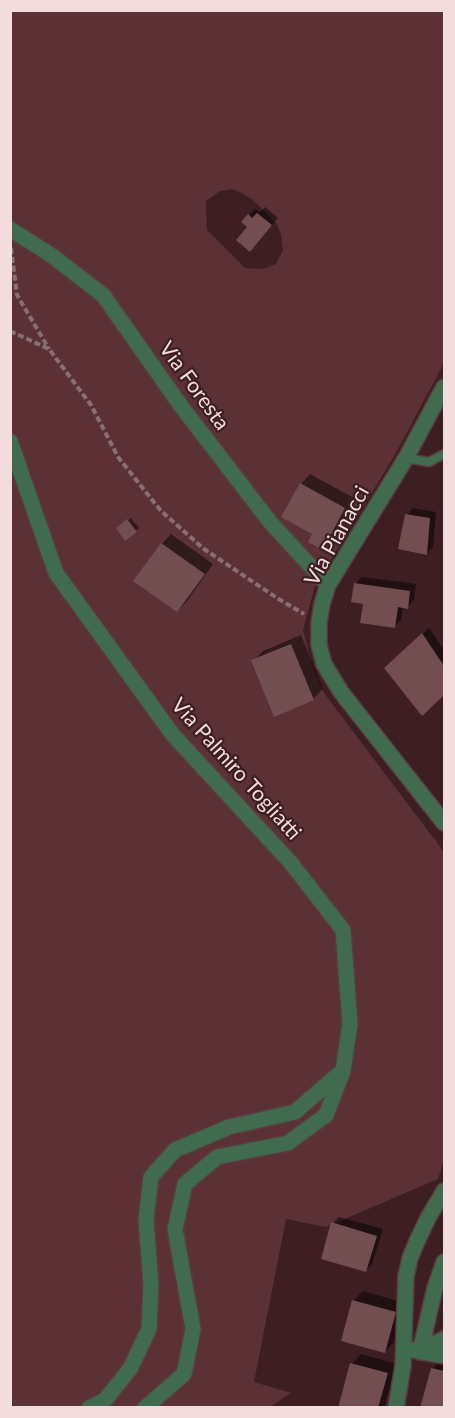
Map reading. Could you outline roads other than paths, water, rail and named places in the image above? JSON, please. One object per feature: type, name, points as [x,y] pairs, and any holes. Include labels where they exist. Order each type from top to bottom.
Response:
[{"type":"street","name":"Via Foresta","points":[[10,229],[51,255],[103,295],[181,406],[270,522],[328,585]]},
{"type":"street","name":"Via Pianacci","points":[[444,387],[406,458],[328,585],[319,623],[324,664],[341,692],[444,823]]},
{"type":"street","name":"Via Palmiro Togliatti","points":[[10,441],[56,573],[173,735],[291,862],[343,930],[350,1024],[343,1071],[326,1114],[288,1143],[218,1157],[185,1184],[175,1229],[193,1329],[184,1374],[145,1407]]},
{"type":"street","points":[[89,1407],[105,1400],[130,1369],[149,1329],[151,1285],[146,1220],[151,1177],[175,1150],[229,1127],[295,1112],[343,1071]]},
{"type":"street","points":[[396,1407],[402,1376],[404,1287],[408,1267],[423,1228],[444,1191]]},
{"type":"street","points":[[420,1352],[435,1287],[444,1262]]},
{"type":"street","points":[[420,1352],[444,1339]]},
{"type":"street","points":[[403,1348],[444,1356]]},
{"type":"lane","points":[[406,458],[429,462],[444,454]]}]
